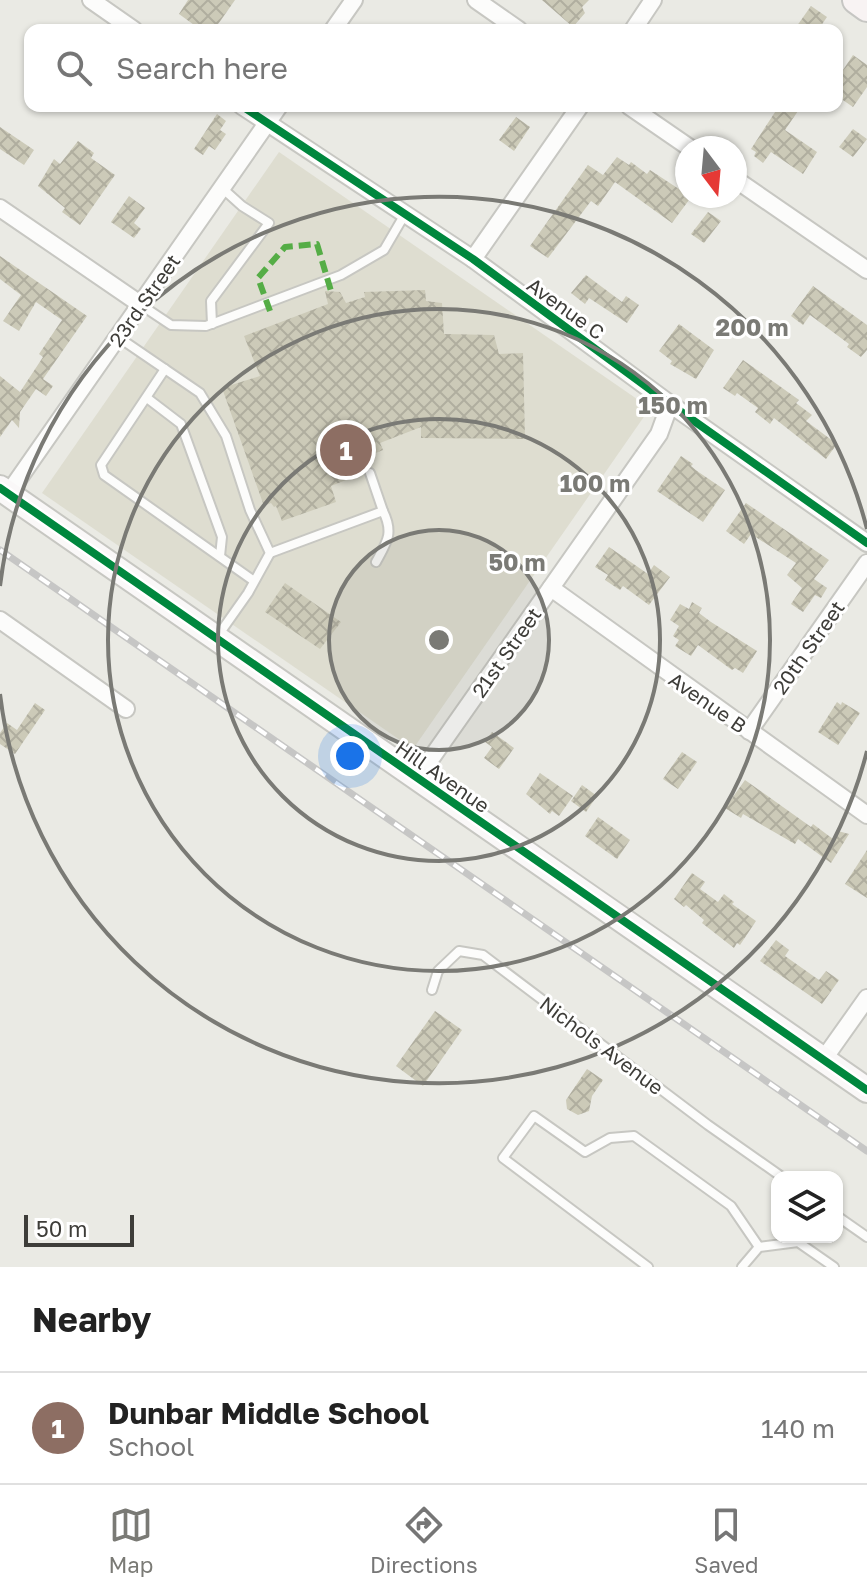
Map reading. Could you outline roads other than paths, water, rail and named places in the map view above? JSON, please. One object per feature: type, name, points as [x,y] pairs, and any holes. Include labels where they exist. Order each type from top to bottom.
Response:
[{"type":"main road","points":[[856,0],[867,8]]},
{"type":"street","points":[[91,0],[125,24]]},
{"type":"street","points":[[337,24],[354,0]]},
{"type":"street","points":[[476,0],[510,24]]},
{"type":"street","points":[[637,24],[653,0]]},
{"type":"street","name":"Avenue C","points":[[251,112],[473,259],[670,404],[867,543]]},
{"type":"street","name":"23rd Street","points":[[4,491],[118,337],[275,112]]},
{"type":"street","points":[[473,259],[576,112]]},
{"type":"street","points":[[638,112],[675,138]]},
{"type":"street","points":[[747,187],[867,270]]},
{"type":"street","points":[[0,208],[140,304]]},
{"type":"street","name":"21st Street","points":[[418,777],[659,434],[670,404]]},
{"type":"street","name":"Hill Avenue","points":[[4,491],[867,1090]]},
{"type":"street","name":"20th Street","points":[[749,731],[867,563]]},
{"type":"street","name":"Avenue B","points":[[551,588],[867,815]]},
{"type":"street","points":[[0,620],[126,709]]},
{"type":"street","points":[[823,1060],[867,998]]},
{"type":"lane","points":[[212,324],[211,301],[269,223],[242,206],[222,188]]},
{"type":"lane","points":[[140,304],[171,325],[212,324],[341,275],[384,250],[405,214]]},
{"type":"lane","points":[[118,337],[200,393],[226,436],[250,510],[270,553]]},
{"type":"lane","points":[[165,369],[101,465],[104,475],[254,581]]},
{"type":"lane","points":[[147,398],[181,424],[222,537],[220,556]]},
{"type":"lane","points":[[370,473],[390,526],[388,541],[376,562]]},
{"type":"lane","points":[[217,638],[270,553],[383,511]]},
{"type":"lane","name":"Nichols Avenue","points":[[432,990],[438,971],[459,951],[483,955],[773,1171]]},
{"type":"lane","points":[[648,1267],[503,1158],[534,1116],[585,1152],[610,1138],[634,1136],[731,1206],[759,1247]]},
{"type":"lane","points":[[843,1220],[867,1237]]},
{"type":"lane","points":[[742,1267],[759,1247],[798,1242],[834,1267]]},
{"type":"railway","points":[[0,550],[867,1151]]},
{"type":"place","name":"Dunbar Middle School","points":[[346,450]]}]
